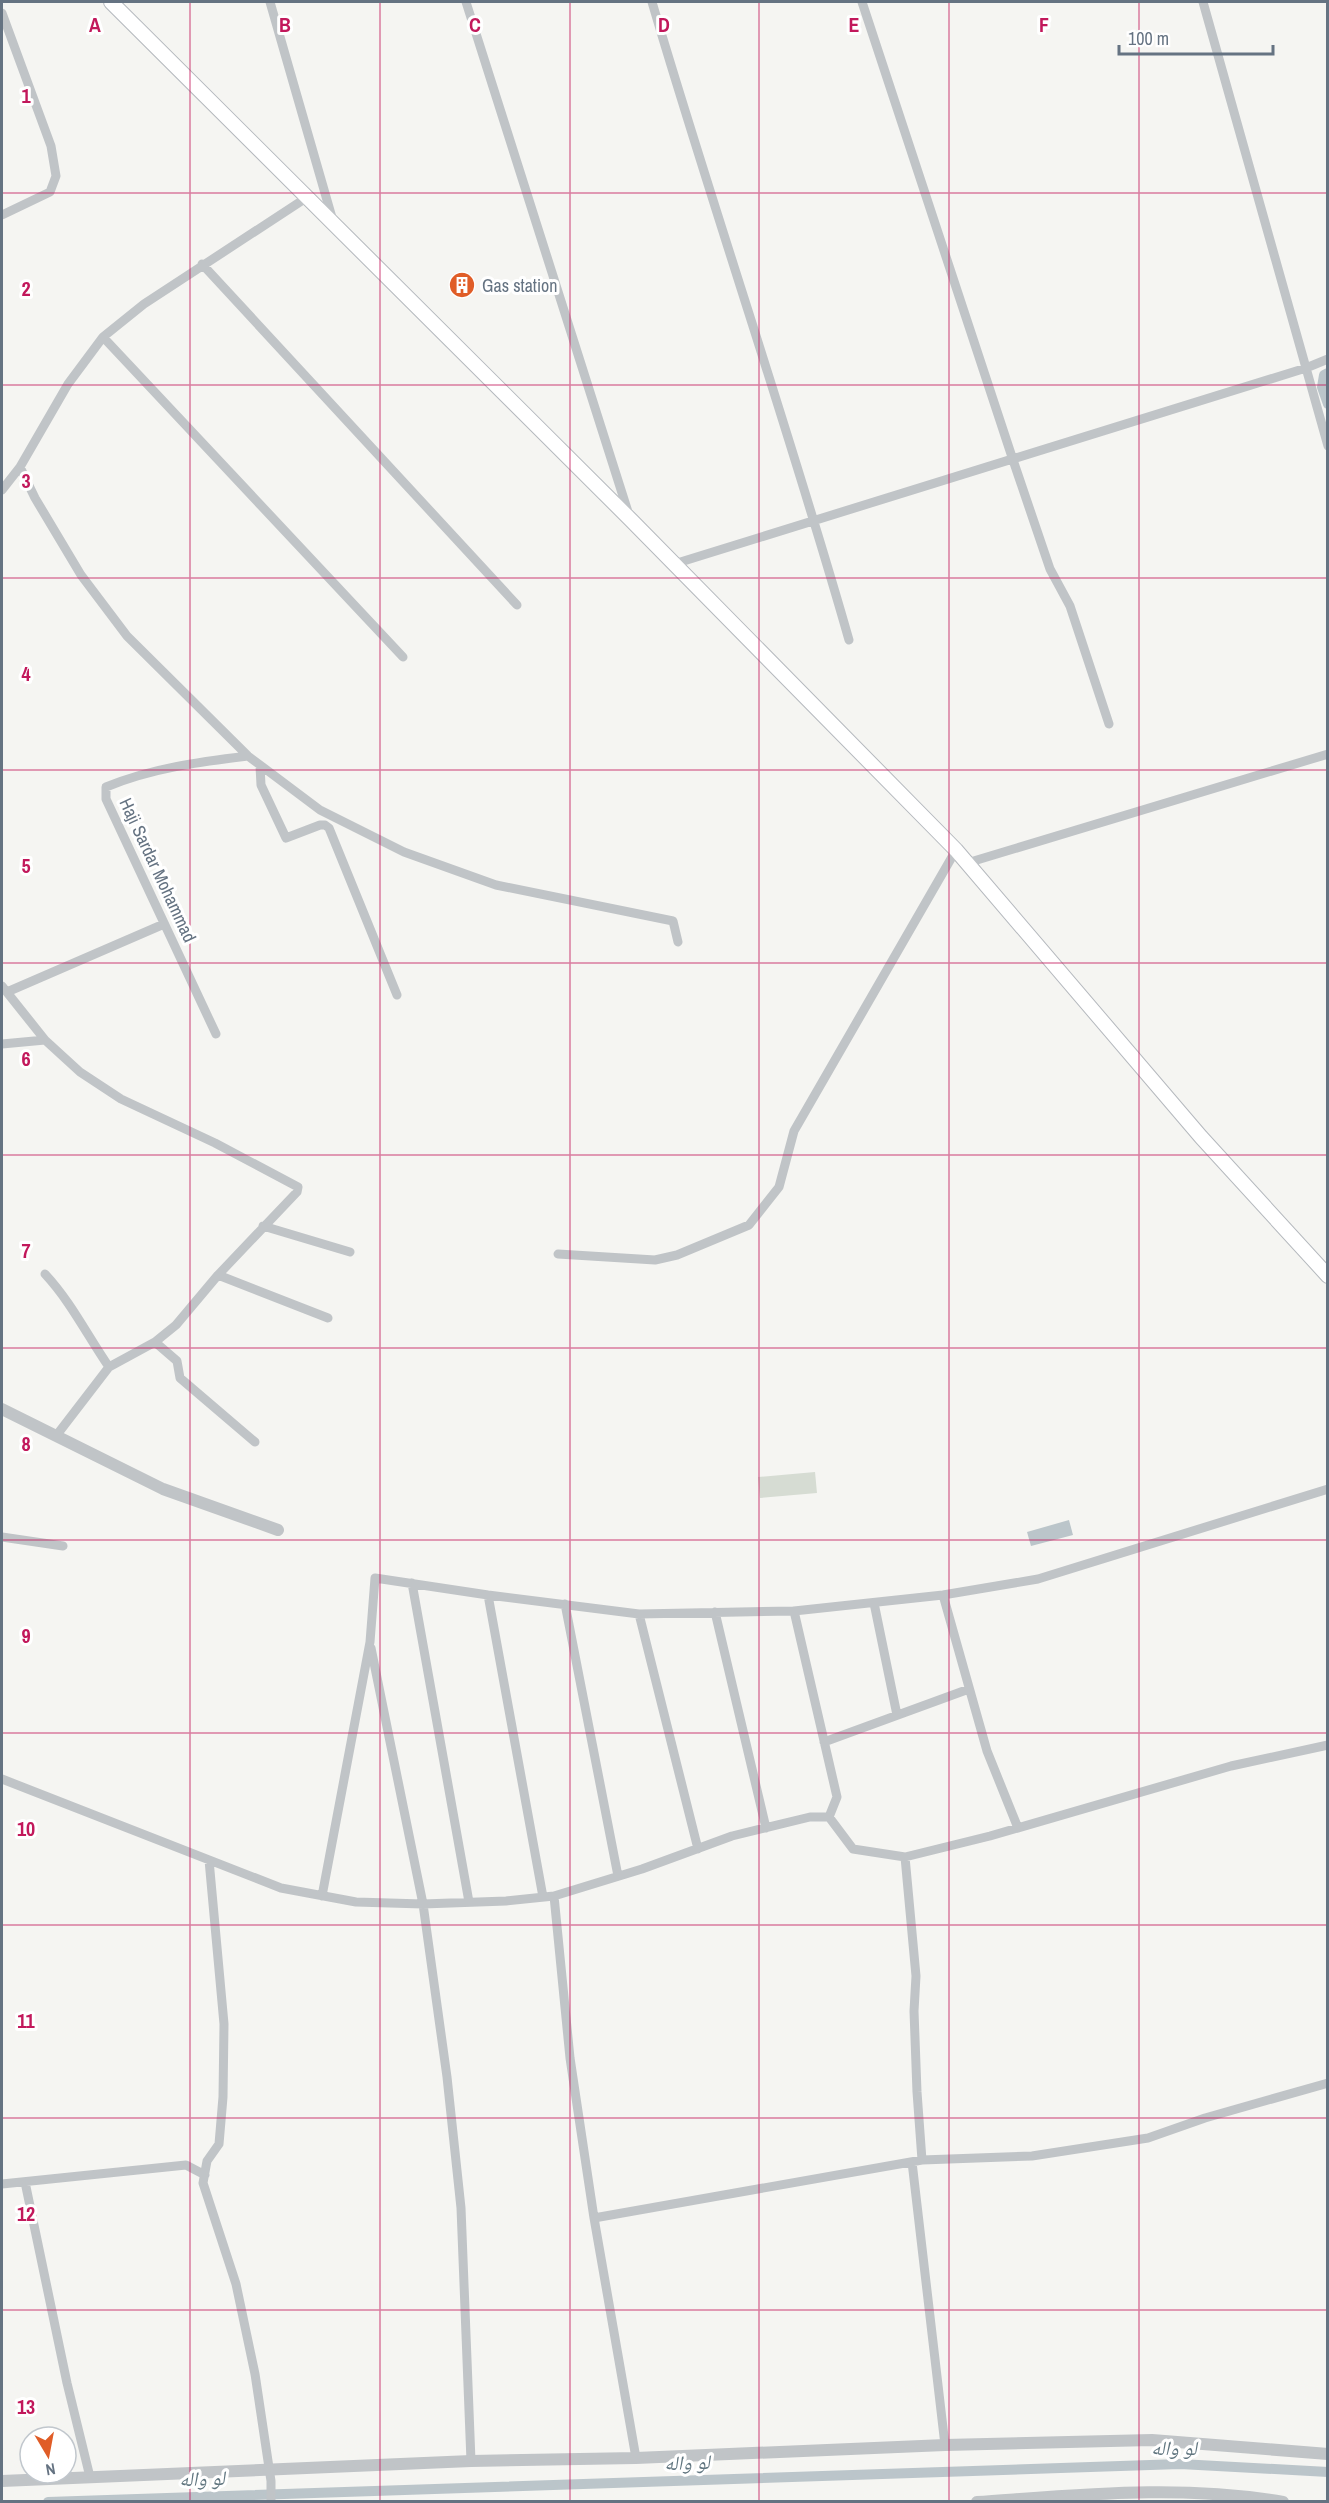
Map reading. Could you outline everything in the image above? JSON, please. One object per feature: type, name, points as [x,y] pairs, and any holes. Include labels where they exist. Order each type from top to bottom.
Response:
[{"type":"main road","points":[[111,2],[631,520],[956,850],[1195,1131],[1328,1276]]},
{"type":"street","points":[[270,2],[334,224]]},
{"type":"street","points":[[466,2],[631,520]]},
{"type":"street","points":[[652,2],[695,147],[814,520],[849,640]]},
{"type":"street","points":[[862,2],[1050,569],[1070,606],[1109,724]]},
{"type":"street","points":[[1203,2],[1328,446]]},
{"type":"street","points":[[2,13],[51,146],[56,176],[50,192],[2,215]]},
{"type":"street","points":[[2,490],[20,467],[68,384],[103,337],[144,304],[202,264],[306,198]]},
{"type":"street","points":[[202,264],[517,605]]},
{"type":"street","points":[[103,337],[403,657]]},
{"type":"street","points":[[674,564],[1306,368],[1328,358]]},
{"type":"street","points":[[20,467],[35,498],[81,574],[127,636],[260,766],[320,810],[404,852],[496,885],[673,921],[678,942]]},
{"type":"street","points":[[968,863],[1328,754]]},
{"type":"street","name":"Haji Sardar Mohammad","points":[[216,1034],[106,799],[106,787],[136,775],[192,762],[249,756]]},
{"type":"street","points":[[260,766],[261,785],[286,838],[320,825],[329,828],[397,995]]},
{"type":"street","points":[[558,1254],[655,1260],[677,1255],[749,1225],[779,1187],[794,1131],[956,850]]},
{"type":"street","points":[[56,1436],[109,1367],[155,1342],[176,1325],[218,1275],[297,1192],[296,1184],[121,1099],[80,1072],[45,1040],[4,989],[164,924]]},
{"type":"street","points":[[2,1044],[45,1040]]},
{"type":"street","points":[[263,1226],[350,1252]]},
{"type":"street","points":[[45,1274],[63,1293],[79,1323],[109,1367]]},
{"type":"street","points":[[218,1275],[328,1318]]},
{"type":"street","points":[[155,1342],[177,1361],[180,1378],[255,1442]]},
{"type":"street","points":[[2,1409],[163,1489],[278,1530]]},
{"type":"street","points":[[322,1896],[370,1642],[375,1578],[639,1614],[794,1611],[943,1595],[1038,1579],[1328,1489]]},
{"type":"street","points":[[2,1537],[63,1546]]},
{"type":"street","points":[[412,1583],[469,1902]]},
{"type":"street","points":[[488,1595],[543,1897]]},
{"type":"street","points":[[943,1595],[987,1751],[1018,1828]]},
{"type":"street","points":[[874,1603],[897,1715]]},
{"type":"street","points":[[565,1604],[618,1876]]},
{"type":"street","points":[[794,1611],[837,1797],[829,1818]]},
{"type":"street","points":[[715,1612],[766,1828]]},
{"type":"street","points":[[639,1614],[698,1849]]},
{"type":"street","points":[[370,1642],[423,1904],[447,2077],[460,2208],[471,2461]]},
{"type":"street","points":[[825,1742],[969,1689]]},
{"type":"street","points":[[2,1779],[281,1888],[356,1902],[423,1904],[554,1896],[732,1836],[810,1817],[829,1818],[853,1849],[905,1857],[1018,1828],[1231,1766],[1328,1745]]},
{"type":"street","points":[[905,1857],[916,1976],[916,2069],[922,2160]]},
{"type":"street","points":[[209,1860],[224,2024],[224,2087],[219,2144],[207,2162],[203,2184],[236,2284],[255,2374],[270,2475],[271,2502]]},
{"type":"street","points":[[554,1896],[570,2058],[594,2218],[636,2458]]},
{"type":"street","points":[[594,2218],[922,2160],[1032,2156],[1148,2138],[1326,2084]]},
{"type":"street","points":[[912,2162],[945,2445]]},
{"type":"street","points":[[2,2184],[186,2165],[205,2175]]},
{"type":"street","points":[[25,2182],[67,2383],[90,2477]]},
{"type":"street","points":[[2,2481],[90,2477],[270,2475],[471,2461],[636,2458],[945,2445],[1152,2440],[1328,2454]]},
{"type":"street","points":[[977,2502],[1242,2494],[1283,2502]]},
{"type":"shaded area","points":[[815,1472],[817,1493],[760,1498],[758,1477]]},
{"type":"shaded area","points":[[1069,1520],[1073,1535],[1031,1546],[1027,1532]]},
{"type":"waterway","points":[[1328,373],[1324,375],[1322,387],[1328,404]]},
{"type":"waterway","name":"لو واله","points":[[48,2502],[1180,2464],[1328,2472]]},
{"type":"place","name":"Gas station","points":[[462,285]]}]
